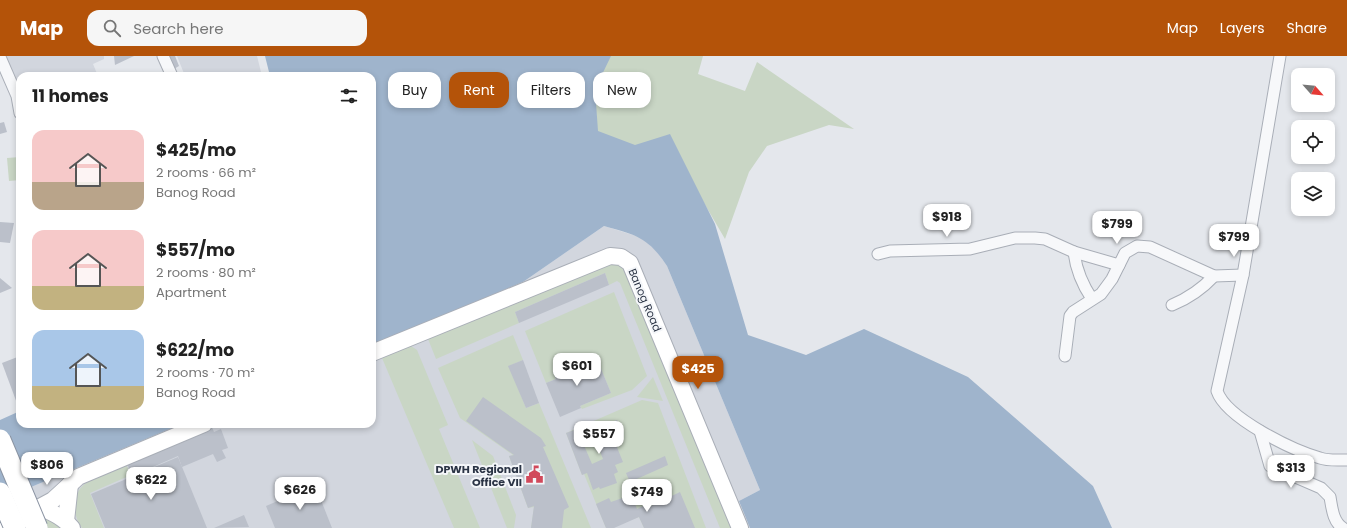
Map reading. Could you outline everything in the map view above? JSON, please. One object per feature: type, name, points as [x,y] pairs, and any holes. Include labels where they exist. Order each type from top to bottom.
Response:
[{"type":"highway","points":[[0,440],[37,528]]},
{"type":"highway","points":[[0,493],[14,528]]},
{"type":"street","points":[[163,56],[170,72]]},
{"type":"street","points":[[1280,56],[1243,275],[1217,391],[1220,399],[1227,406],[1260,431],[1291,448],[1321,459],[1347,460]]},
{"type":"street","points":[[0,57],[16,94]]},
{"type":"street","points":[[878,254],[890,251],[970,249],[1015,238],[1045,239],[1074,252],[1119,265]]},
{"type":"street","points":[[1065,356],[1070,316],[1101,294],[1112,279],[1125,253],[1137,246],[1150,248],[1214,276],[1243,275]]},
{"type":"street","points":[[1074,252],[1076,266],[1081,282],[1092,299]]},
{"type":"street","name":"Banog Road","points":[[376,351],[610,256],[621,257],[630,263],[740,528]]},
{"type":"street","points":[[1172,305],[1190,298],[1214,276]]},
{"type":"street","points":[[0,523],[40,507],[53,500],[78,477],[194,428]]},
{"type":"street","points":[[1260,431],[1270,466],[1321,488],[1330,497],[1332,510],[1338,525],[1343,528]]},
{"type":"street","points":[[69,524],[70,484]]},
{"type":"street","points":[[40,507],[55,514],[69,524]]},
{"type":"shaded area","points":[[4,56],[104,56],[104,59],[93,64],[96,72],[16,72],[16,81]]},
{"type":"shaded area","points":[[177,56],[257,56],[261,72],[183,72]]},
{"type":"shaded area","points":[[604,226],[643,238],[659,254],[667,266],[760,490],[739,501],[750,528],[0,528],[0,500],[172,428],[376,428],[376,343],[523,282]]},
{"type":"green space","points":[[492,56],[703,56],[698,74],[745,91],[757,62],[854,129],[829,125],[767,146],[749,172],[725,239],[672,148],[604,148],[555,108],[585,108],[585,72],[517,72],[517,77]]},
{"type":"green space","points":[[16,157],[16,180],[9,181],[7,158]]},
{"type":"green space","points":[[608,262],[621,265],[627,271],[735,528],[720,528],[620,283],[617,281],[609,285],[605,273],[515,312],[519,323],[436,359],[428,339]]},
{"type":"green space","points":[[614,292],[647,376],[632,390],[582,409],[580,406],[611,393],[597,359],[574,371],[571,365],[553,372],[556,379],[546,383],[525,331]]},
{"type":"green space","points":[[513,335],[523,360],[509,366],[526,408],[539,403],[591,528],[531,528],[534,507],[528,508],[509,456],[513,455],[460,418],[438,368]]},
{"type":"green space","points":[[411,346],[417,350],[448,425],[439,429],[480,528],[454,528],[382,358]]},
{"type":"green space","points":[[653,377],[663,401],[637,397]]},
{"type":"green space","points":[[642,400],[658,403],[706,528],[644,528],[639,517],[606,528],[584,474],[582,475],[566,433]]},
{"type":"green space","points":[[472,440],[493,456],[516,515],[514,528],[507,528]]},
{"type":"green space","points":[[126,464],[131,475],[90,493],[104,528],[82,528],[75,511],[76,498],[79,490],[92,479]]},
{"type":"green space","points":[[44,518],[55,521],[64,528],[48,528]]},
{"type":"water","points":[[265,56],[611,56],[603,72],[593,72],[593,108],[596,108],[598,131],[635,145],[670,134],[715,224],[748,335],[806,355],[864,329],[968,377],[1093,486],[1112,528],[750,528],[739,501],[760,490],[667,266],[654,249],[640,238],[604,226],[523,282],[376,343],[376,72],[269,72]]},
{"type":"water","points":[[16,413],[16,428],[172,428],[0,500],[0,420]]},
{"type":"building","points":[[114,56],[134,56],[115,65]]},
{"type":"building","points":[[165,56],[175,56],[179,66],[174,69]]},
{"type":"building","points":[[4,122],[7,132],[0,134],[0,123]]},
{"type":"building","points":[[0,222],[14,223],[10,243],[0,242]]},
{"type":"building","points":[[605,273],[609,285],[519,323],[515,312]]},
{"type":"building","points":[[0,278],[12,288],[0,293]]},
{"type":"building","points":[[16,358],[16,401],[2,363]]},
{"type":"building","points":[[597,359],[611,393],[580,406],[581,408],[560,417],[546,383],[556,379],[553,372],[571,365],[574,371]]},
{"type":"building","points":[[523,360],[539,403],[526,408],[508,366]]},
{"type":"building","name":"DPWH Regional Office VII","points":[[483,397],[541,438],[546,446],[543,447],[569,507],[564,510],[562,528],[531,528],[534,506],[528,508],[509,456],[514,455],[466,421]]},
{"type":"building","points":[[617,420],[623,436],[614,440],[623,462],[615,465],[618,472],[614,474],[617,483],[593,490],[587,473],[582,475],[566,433],[577,429],[592,464],[603,459],[592,431]]},
{"type":"building","points":[[210,428],[212,428],[214,432],[221,429],[228,448],[222,450],[226,458],[217,462],[213,454],[182,467],[178,456],[132,476],[127,463]]},
{"type":"building","points":[[665,456],[668,465],[630,482],[626,473]]},
{"type":"building","points":[[178,457],[207,528],[105,528],[91,494]]},
{"type":"building","points":[[315,485],[332,528],[275,528],[266,506]]},
{"type":"building","points":[[680,492],[695,528],[644,528],[639,517],[614,528],[606,528],[596,504],[609,498],[611,502],[631,495],[637,509],[649,503],[651,506]]},
{"type":"building","points":[[244,515],[249,527],[214,528]]},
{"type":"place","name":"DPWH Regional Office VII","points":[[535,475]]}]
